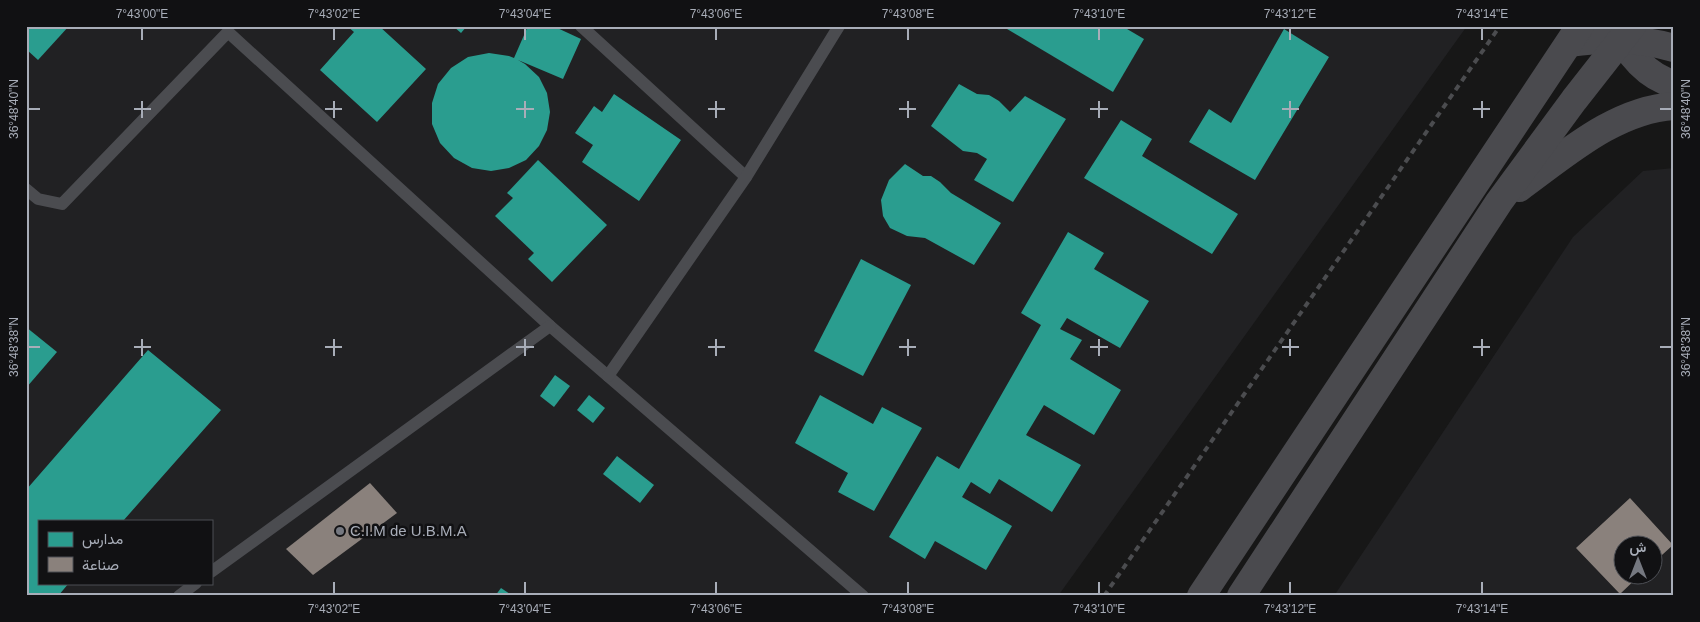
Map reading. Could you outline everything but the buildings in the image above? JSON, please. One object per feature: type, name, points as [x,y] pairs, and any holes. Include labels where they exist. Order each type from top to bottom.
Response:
[{"type":"main road","points":[[1624,31],[1638,62],[1648,70],[1674,84]]},
{"type":"main road","points":[[1241,596],[1499,202],[1624,31]]},
{"type":"main road","points":[[1200,596],[1575,34],[1597,40],[1624,31],[1651,42],[1674,48]]},
{"type":"main road","points":[[1499,202],[1612,124],[1647,111],[1674,106]]},
{"type":"lane","points":[[581,26],[746,177]]},
{"type":"lane","points":[[608,376],[746,177],[839,26]]},
{"type":"lane","points":[[26,189],[38,199],[62,204],[228,32],[550,326],[863,596]]},
{"type":"lane","points":[[212,571],[550,326]]},
{"type":"lane","points":[[179,596],[195,584]]},
{"type":"shaded area","points":[[26,26],[1467,26],[1058,596],[26,596]]},
{"type":"shaded area","points":[[1674,168],[1674,596],[1334,596],[1573,237],[1643,171]]},
{"type":"railway","points":[[1104,596],[1500,26]]},
{"type":"place","name":"C.I.M de U.B.M.A","points":[[340,531]]}]
